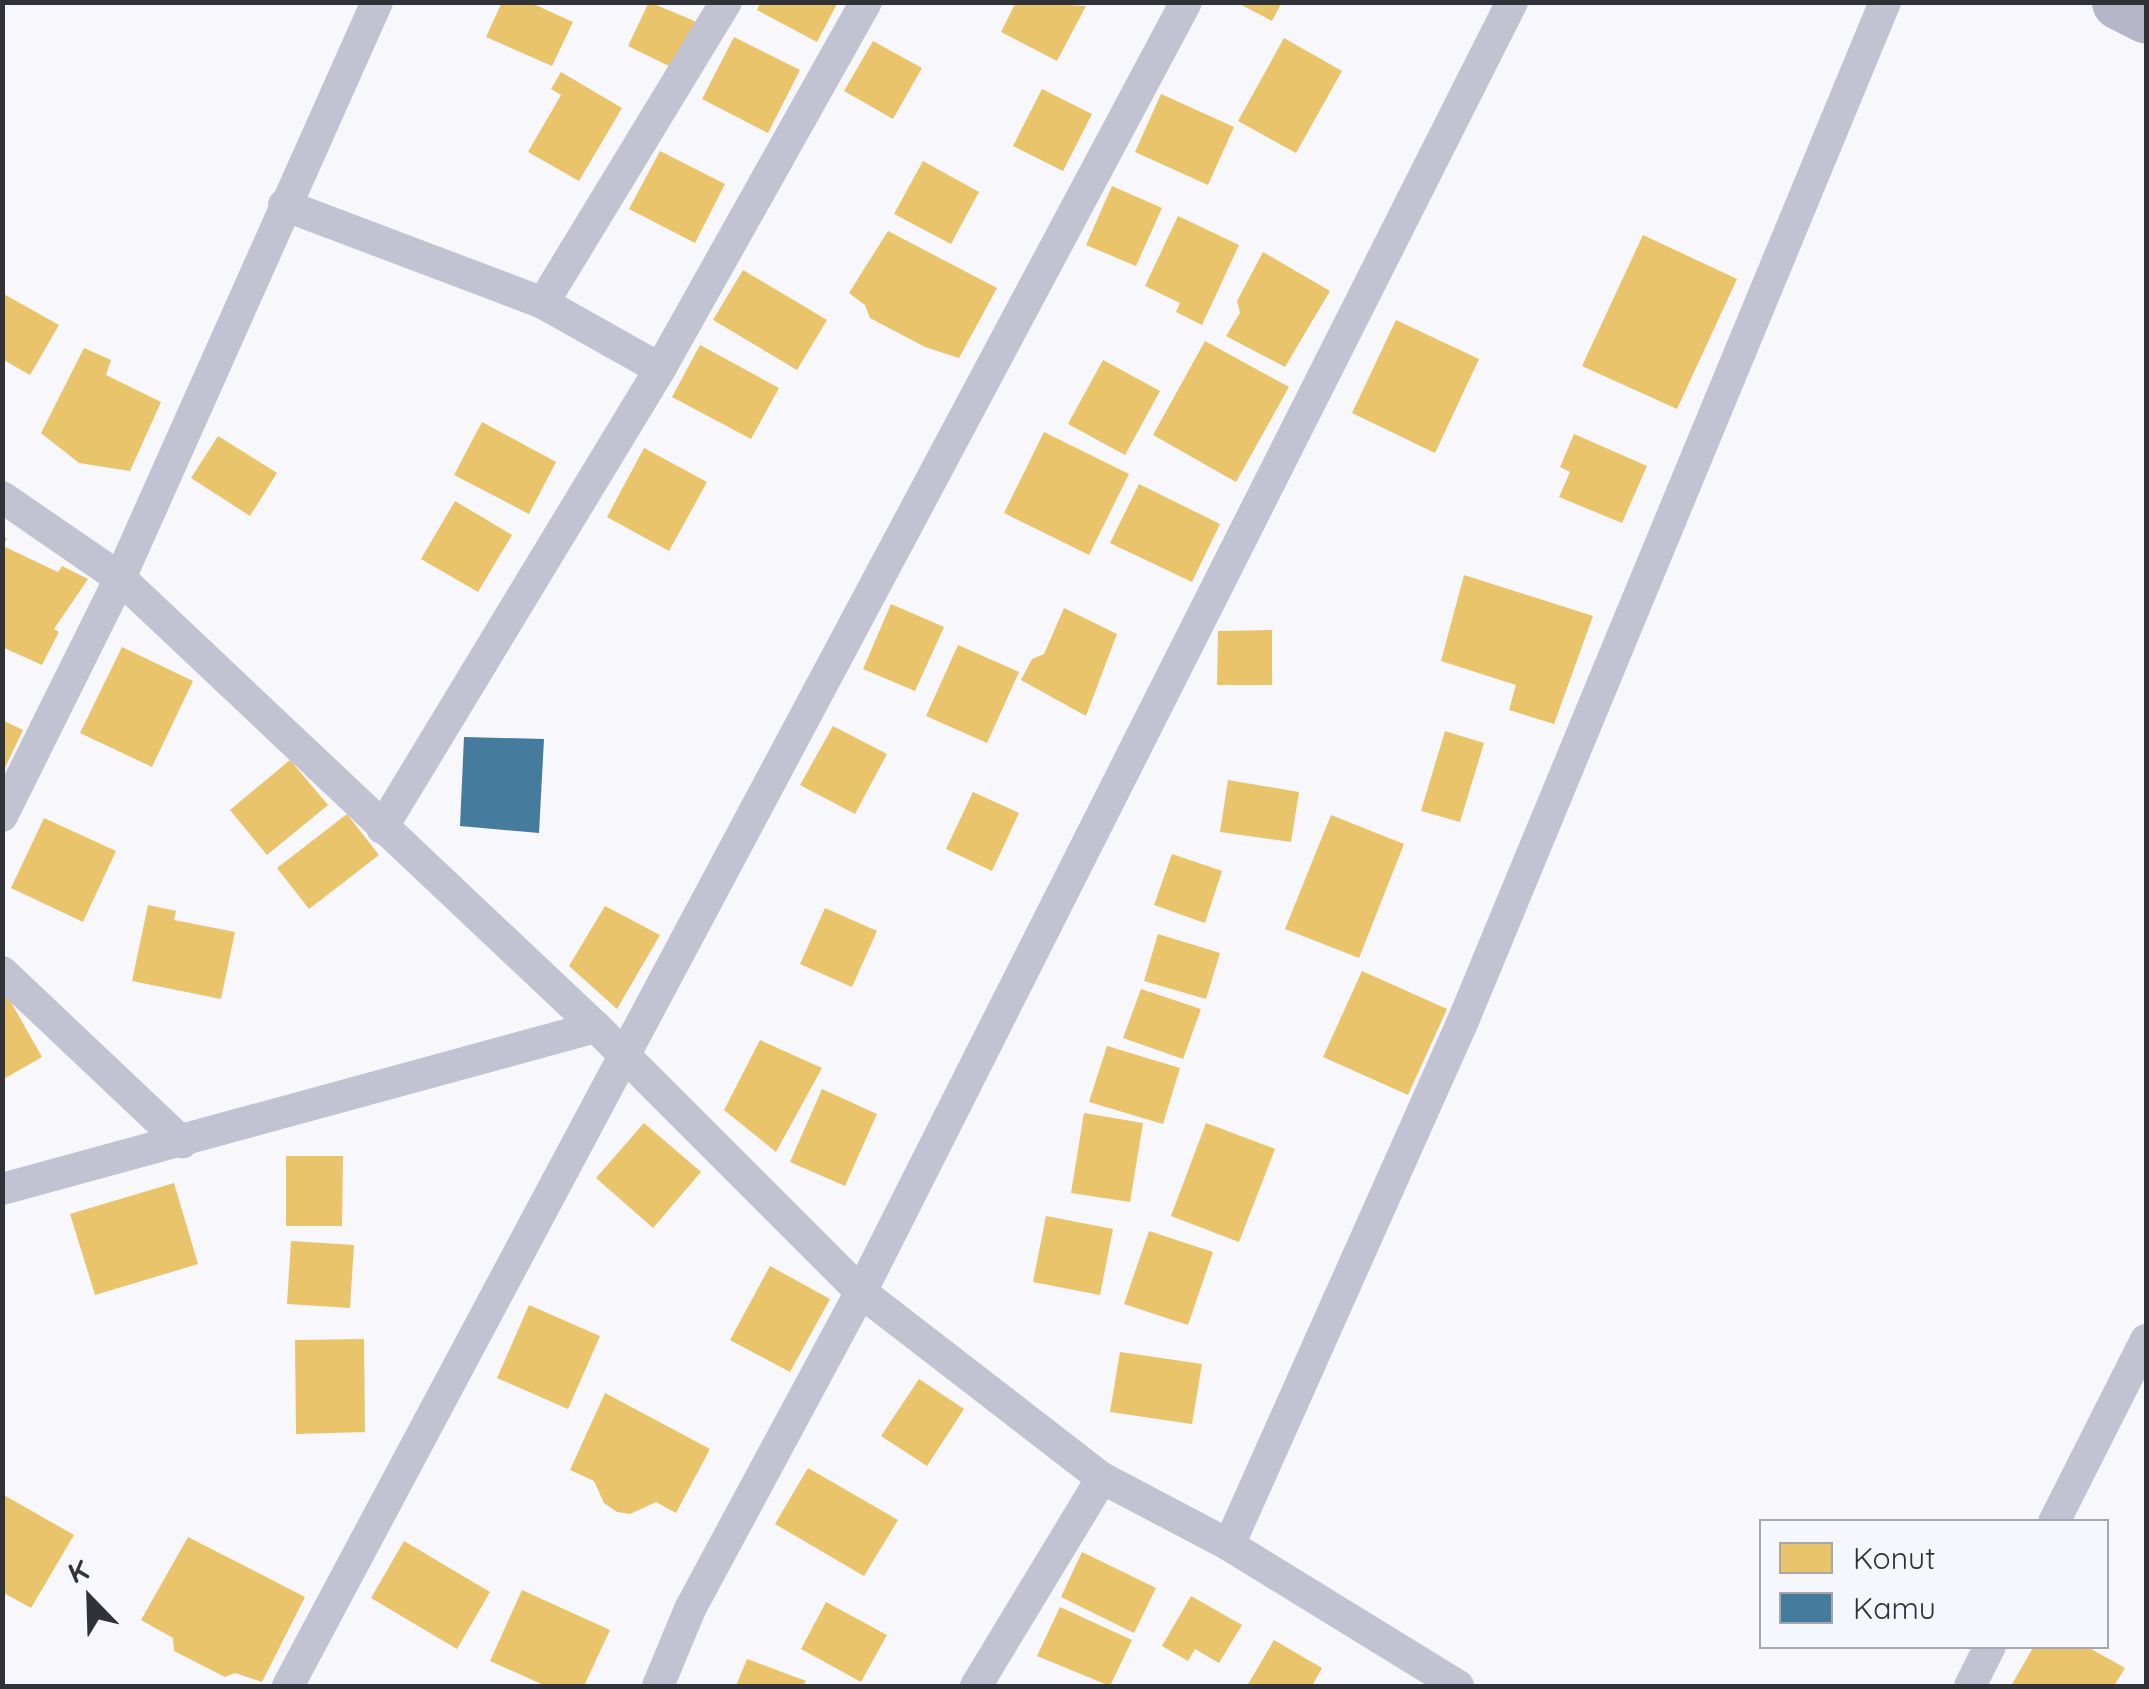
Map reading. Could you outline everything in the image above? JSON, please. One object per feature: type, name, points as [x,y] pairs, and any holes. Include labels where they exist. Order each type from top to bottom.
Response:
[{"type":"highway","points":[[2119,2],[2146,16]]},
{"type":"street","points":[[2,816],[120,578],[377,2]]},
{"type":"street","points":[[543,303],[726,2]]},
{"type":"street","points":[[382,828],[660,368],[866,2]]},
{"type":"street","points":[[288,1686],[1186,2]]},
{"type":"street","points":[[658,1686],[690,1609],[860,1292],[1512,2]]},
{"type":"street","points":[[1229,1545],[1463,1021],[1885,2]]},
{"type":"street","points":[[284,205],[543,303],[660,368]]},
{"type":"street","points":[[2,497],[120,578],[596,1028],[860,1292],[1102,1478],[1229,1545],[1458,1686]]},
{"type":"street","points":[[2,972],[182,1142]]},
{"type":"street","points":[[2,1189],[596,1028]]},
{"type":"street","points":[[2056,1519],[2136,1386],[2146,1340]]},
{"type":"street","points":[[976,1686],[1102,1478]]},
{"type":"street","points":[[1970,1686],[1988,1649]]},
{"type":"building: Konut","points":[[502,2],[529,2],[573,22],[552,66],[486,37]]},
{"type":"building: Konut","points":[[649,2],[697,22],[673,68],[628,46]]},
{"type":"building: Konut","points":[[761,2],[838,2],[817,42],[757,10]]},
{"type":"building: Konut","points":[[1016,2],[1086,6],[1057,61],[1001,32]]},
{"type":"building: Konut","points":[[1236,2],[1282,2],[1272,21]]},
{"type":"building: Konut","points":[[734,37],[800,70],[768,133],[702,99]]},
{"type":"building: Konut","points":[[1284,38],[1342,71],[1296,153],[1238,121]]},
{"type":"building: Konut","points":[[873,41],[922,68],[893,119],[844,91]]},
{"type":"building: Konut","points":[[561,72],[622,108],[579,181],[528,152],[561,95],[551,89]]},
{"type":"building: Konut","points":[[1042,89],[1092,114],[1063,171],[1013,146]]},
{"type":"building: Konut","points":[[1161,94],[1234,127],[1208,185],[1135,152]]},
{"type":"building: Konut","points":[[660,151],[725,184],[695,243],[629,209]]},
{"type":"building: Konut","points":[[923,161],[979,192],[951,244],[894,214]]},
{"type":"building: Konut","points":[[1112,186],[1162,208],[1136,266],[1086,245]]},
{"type":"building: Konut","points":[[1178,216],[1239,245],[1202,325],[1176,312],[1180,303],[1145,286]]},
{"type":"building: Konut","points":[[888,231],[997,288],[959,358],[925,347],[870,318],[865,305],[849,293]]},
{"type":"building: Konut","points":[[1643,235],[1737,279],[1677,409],[1582,366]]},
{"type":"building: Konut","points":[[1263,252],[1330,291],[1285,367],[1226,336],[1240,313],[1237,301]]},
{"type":"building: Konut","points":[[743,270],[827,320],[797,370],[713,320]]},
{"type":"building: Konut","points":[[2,293],[59,325],[30,375],[2,359]]},
{"type":"building: Konut","points":[[1396,320],[1479,359],[1435,453],[1352,413]]},
{"type":"building: Konut","points":[[1205,341],[1289,387],[1236,482],[1153,435]]},
{"type":"building: Konut","points":[[700,345],[779,388],[751,439],[672,397]]},
{"type":"building: Konut","points":[[84,348],[111,360],[106,375],[161,402],[130,471],[79,463],[41,433]]},
{"type":"building: Konut","points":[[1103,360],[1160,391],[1125,455],[1068,424]]},
{"type":"building: Konut","points":[[482,422],[556,462],[529,514],[454,475]]},
{"type":"building: Konut","points":[[1044,432],[1129,474],[1089,555],[1004,513]]},
{"type":"building: Konut","points":[[1574,434],[1647,466],[1622,523],[1559,497],[1570,472],[1560,467]]},
{"type":"building: Konut","points":[[218,436],[277,473],[250,516],[191,478]]},
{"type":"building: Konut","points":[[644,448],[707,482],[669,551],[607,517]]},
{"type":"building: Konut","points":[[1139,484],[1220,524],[1192,582],[1110,543]]},
{"type":"building: Konut","points":[[455,501],[512,535],[478,592],[421,559]]},
{"type":"building: Konut","points":[[2,537],[7,538],[3,546],[58,572],[62,566],[88,579],[54,629],[59,632],[42,665],[2,647]]},
{"type":"building: Konut","points":[[1464,575],[1593,616],[1554,724],[1509,710],[1516,685],[1441,661]]},
{"type":"building: Konut","points":[[891,604],[944,627],[915,691],[863,669]]},
{"type":"building: Konut","points":[[1064,608],[1117,634],[1086,716],[1021,680],[1032,659],[1044,654]]},
{"type":"building: Konut","points":[[1272,630],[1272,685],[1217,685],[1218,631]]},
{"type":"building: Konut","points":[[958,645],[1019,672],[987,743],[926,716]]},
{"type":"building: Konut","points":[[122,647],[193,681],[152,767],[80,733]]},
{"type":"building: Konut","points":[[2,720],[23,730],[2,774]]},
{"type":"building: Konut","points":[[833,726],[887,754],[855,814],[800,785]]},
{"type":"building: Konut","points":[[1445,731],[1484,743],[1460,822],[1421,811]]},
{"type":"building: Konut","points":[[290,760],[328,805],[267,855],[230,810]]},
{"type":"building: Konut","points":[[1228,780],[1299,792],[1291,842],[1220,832]]},
{"type":"building: Konut","points":[[973,792],[1019,813],[992,871],[946,849]]},
{"type":"building: Konut","points":[[347,814],[379,855],[309,909],[277,868]]},
{"type":"building: Konut","points":[[1331,815],[1404,844],[1359,958],[1285,929]]},
{"type":"building: Konut","points":[[44,818],[116,851],[83,922],[11,888]]},
{"type":"building: Konut","points":[[1172,854],[1222,871],[1205,923],[1154,905]]},
{"type":"building: Konut","points":[[148,905],[176,911],[174,920],[235,932],[221,999],[132,981]]},
{"type":"building: Konut","points":[[605,906],[660,935],[617,1009],[569,966]]},
{"type":"building: Konut","points":[[825,908],[877,931],[852,987],[800,964]]},
{"type":"building: Konut","points":[[1158,934],[1220,953],[1206,999],[1144,981]]},
{"type":"building: Konut","points":[[1362,971],[1447,1009],[1408,1095],[1323,1057]]},
{"type":"building: Konut","points":[[1141,989],[1201,1009],[1183,1059],[1123,1038]]},
{"type":"building: Konut","points":[[7,995],[42,1057],[2,1080],[2,997]]},
{"type":"building: Konut","points":[[760,1040],[822,1068],[776,1152],[724,1110]]},
{"type":"building: Konut","points":[[1107,1046],[1180,1068],[1163,1124],[1089,1102]]},
{"type":"building: Konut","points":[[822,1089],[877,1114],[845,1186],[790,1162]]},
{"type":"building: Konut","points":[[1084,1113],[1143,1123],[1130,1202],[1071,1193]]},
{"type":"building: Konut","points":[[644,1123],[701,1172],[653,1228],[596,1178]]},
{"type":"building: Konut","points":[[1206,1123],[1275,1149],[1239,1242],[1171,1216]]},
{"type":"building: Konut","points":[[286,1156],[343,1156],[342,1226],[286,1226]]},
{"type":"building: Konut","points":[[174,1183],[198,1264],[95,1295],[70,1214]]},
{"type":"building: Konut","points":[[1046,1216],[1113,1229],[1100,1295],[1033,1282]]},
{"type":"building: Konut","points":[[1149,1231],[1213,1252],[1188,1325],[1124,1304]]},
{"type":"building: Konut","points":[[291,1241],[354,1245],[350,1308],[287,1304]]},
{"type":"building: Konut","points":[[770,1266],[830,1299],[790,1372],[730,1340]]},
{"type":"building: Konut","points":[[529,1305],[600,1336],[568,1409],[497,1378]]},
{"type":"building: Konut","points":[[364,1339],[365,1432],[296,1434],[295,1340]]},
{"type":"building: Konut","points":[[1120,1352],[1202,1364],[1192,1424],[1110,1412]]},
{"type":"building: Konut","points":[[919,1379],[964,1409],[927,1466],[881,1436]]},
{"type":"building: Konut","points":[[605,1393],[710,1449],[676,1513],[656,1502],[630,1514],[617,1512],[604,1503],[594,1481],[570,1470]]},
{"type":"building: Konut","points":[[808,1468],[898,1520],[864,1576],[775,1524]]},
{"type":"building: Konut","points":[[2,1494],[74,1535],[31,1608],[2,1592]]},
{"type":"building: Konut","points":[[188,1537],[305,1597],[262,1682],[235,1673],[225,1677],[174,1651],[173,1638],[141,1620]]},
{"type":"building: Konut","points":[[404,1541],[490,1592],[457,1649],[371,1598]]},
{"type":"building: Konut","points":[[1082,1552],[1156,1588],[1134,1633],[1061,1597]]},
{"type":"building: Konut","points":[[522,1590],[610,1630],[584,1686],[546,1686],[490,1661]]},
{"type":"building: Konut","points":[[1191,1596],[1242,1625],[1219,1663],[1195,1649],[1188,1661],[1162,1646]]},
{"type":"building: Konut","points":[[826,1602],[887,1635],[861,1682],[801,1649]]},
{"type":"building: Konut","points":[[1060,1607],[1132,1640],[1110,1686],[1037,1656]]},
{"type":"building: Konut","points":[[1274,1640],[1322,1668],[1312,1686],[1247,1686]]},
{"type":"building: Konut","points":[[2032,1649],[2091,1649],[2125,1668],[2114,1686],[2011,1686]]},
{"type":"building: Konut","points":[[747,1659],[806,1681],[803,1686],[736,1686]]},
{"type":"building: Kamu","points":[[464,737],[544,739],[539,833],[460,826]]}]
